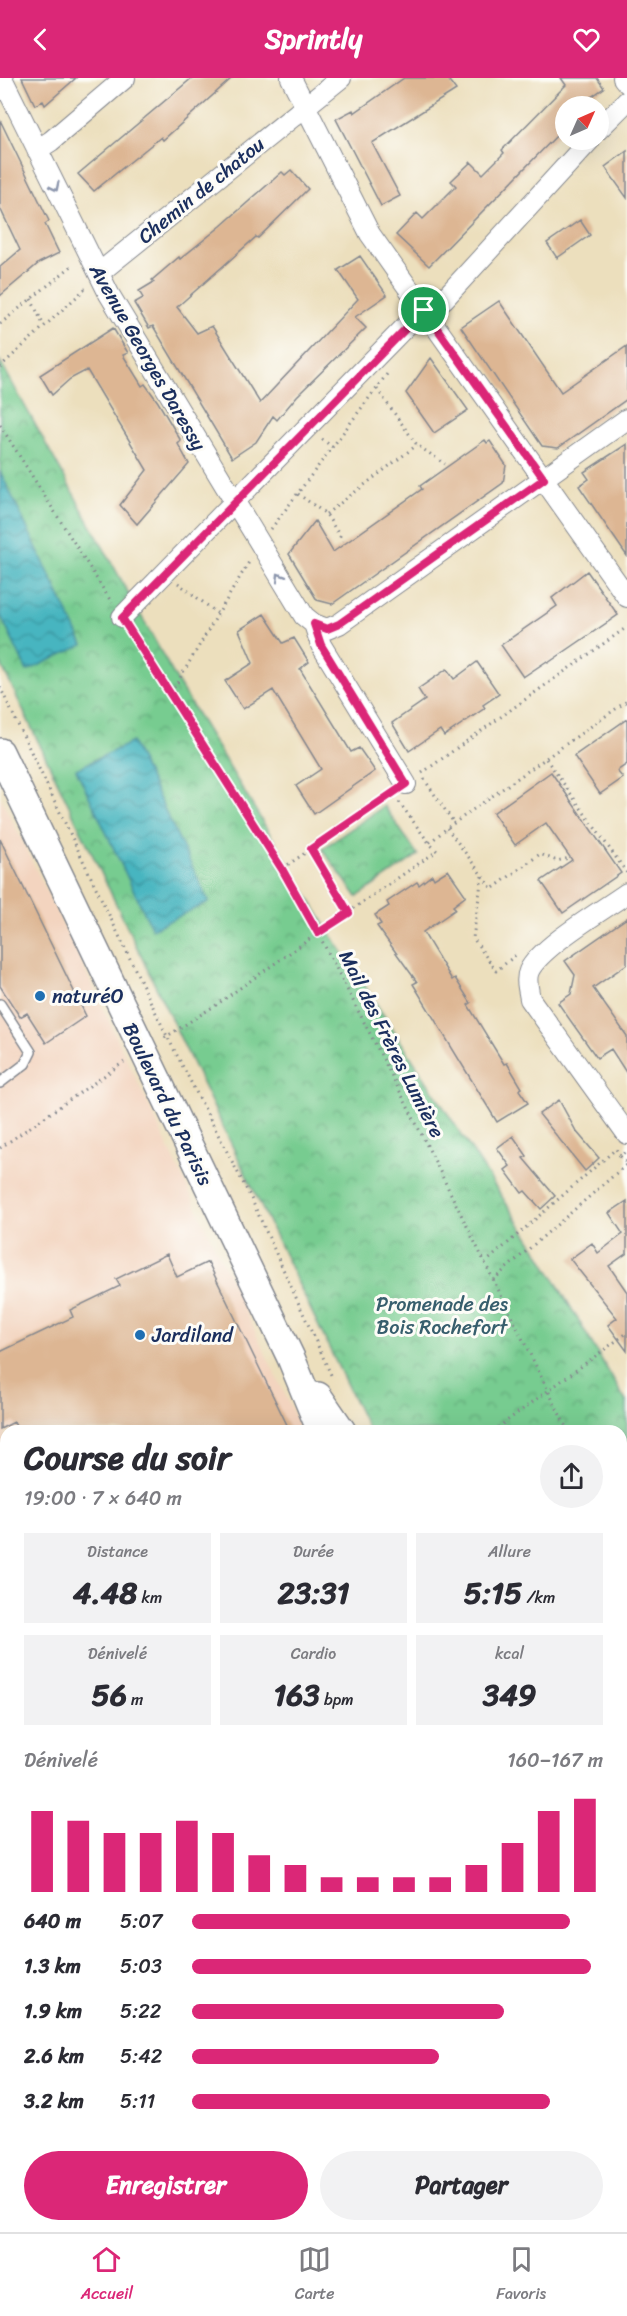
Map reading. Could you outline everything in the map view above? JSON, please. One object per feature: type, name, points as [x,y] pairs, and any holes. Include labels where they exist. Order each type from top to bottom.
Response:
[{"type":"street","name":"Avenue Georges Daressy","points":[[2,78],[109,294],[304,616],[314,624],[321,645],[406,784]]},
{"type":"street","points":[[37,150],[51,141],[125,78]]},
{"type":"street","points":[[291,78],[370,234],[627,597]]},
{"type":"street","name":"Chemin de chatou","points":[[99,273],[341,78]]},
{"type":"street","points":[[623,78],[627,83]]},
{"type":"street","points":[[609,119],[627,101]]},
{"type":"street","points":[[122,618],[424,310],[444,299],[581,150]]},
{"type":"street","points":[[314,624],[327,629],[339,624],[627,419]]},
{"type":"street","name":"Boulevard du Parisis","points":[[0,752],[291,1358],[319,1425]]},
{"type":"street","points":[[627,893],[540,955],[528,973],[530,999],[627,1134]]},
{"type":"street","name":"Boulevard du Parisis","points":[[291,1358],[338,1425]]},
{"type":"lane","points":[[0,1004],[31,1052],[25,1064],[0,1083]]},
{"type":"path","points":[[0,324],[73,265]]},
{"type":"path","points":[[0,357],[2,365],[85,289],[96,303],[109,294]]},
{"type":"path","points":[[31,299],[44,326]]},
{"type":"path","points":[[277,522],[389,372]]},
{"type":"path","points":[[376,389],[417,445],[445,464]]},
{"type":"path","points":[[0,425],[282,869],[318,933],[216,1005],[142,1050],[0,1148]]},
{"type":"path","points":[[326,514],[417,445]]},
{"type":"path","points":[[297,494],[326,514],[343,541]]},
{"type":"path","points":[[171,694],[250,560]]},
{"type":"path","points":[[164,573],[217,613]]},
{"type":"path","points":[[282,869],[627,627]]},
{"type":"path","points":[[0,687],[167,1036],[250,1196],[333,1379]]},
{"type":"path","name":"Mail des Frères Lumière","points":[[565,1425],[412,1115],[318,933],[436,851],[429,843],[447,828],[627,701]]},
{"type":"path","points":[[546,759],[627,873]]},
{"type":"path","points":[[447,828],[492,889],[540,854],[557,861],[569,858]]},
{"type":"path","points":[[311,849],[349,913]]},
{"type":"path","points":[[482,876],[473,938],[496,971],[532,942],[540,955]]},
{"type":"path","points":[[485,1264],[616,1149],[627,1164],[493,1280]]},
{"type":"path","points":[[620,1156],[627,1150]]},
{"type":"path","points":[[501,1425],[627,1333]]},
{"type":"shaded area","points":[[0,796],[76,951],[299,1425],[0,1425]]},
{"type":"green space","name":"Promenade des Bois Rochefort","points":[[0,361],[180,686],[330,933],[540,1255],[627,1403],[627,1425],[366,1425],[0,662]]},
{"type":"green space","points":[[384,806],[418,855],[357,897],[322,849]]},
{"type":"water","points":[[0,471],[83,645],[27,671],[0,614]]},
{"type":"water","points":[[132,742],[209,902],[152,929],[76,769]]},
{"type":"building","points":[[22,78],[76,78],[45,105],[43,101],[35,105]]},
{"type":"building","points":[[192,78],[232,78],[163,140],[161,137],[94,191],[78,174]]},
{"type":"building","points":[[404,78],[447,78],[456,90],[372,143],[400,196],[381,206],[336,119],[353,110],[354,113]]},
{"type":"building","points":[[561,78],[597,78],[604,88],[592,96],[555,96],[566,85]]},
{"type":"building","points":[[555,96],[555,137],[429,266],[396,235],[417,213],[423,219],[456,186],[451,181],[471,162],[483,174],[504,153],[502,150]]},
{"type":"building","points":[[0,120],[49,221],[45,224],[59,253],[39,263],[0,296],[0,267],[20,250],[0,208]]},
{"type":"building","points":[[627,151],[627,198],[605,167]]},
{"type":"building","points":[[291,170],[308,189],[258,238],[256,237],[177,307],[197,333],[212,326],[260,403],[358,299],[338,270],[360,256],[387,295],[355,317],[366,328],[297,396],[277,420],[273,416],[256,442],[232,458],[153,326],[149,328],[134,303],[143,298],[139,291],[154,282],[152,280],[179,257],[180,259],[221,226],[282,172],[285,175]]},
{"type":"building","points":[[580,220],[590,235],[557,258],[547,243]]},
{"type":"building","points":[[499,301],[561,392],[627,346],[627,399],[558,448],[542,446],[461,327]]},
{"type":"building","points":[[113,328],[128,353],[123,355],[142,386],[145,384],[158,402],[181,441],[178,444],[189,464],[137,524],[120,505],[147,470],[87,370],[70,379],[52,395],[40,375]]},
{"type":"building","points":[[431,358],[468,410],[434,433],[406,393]]},
{"type":"building","points":[[485,440],[487,443],[490,441],[506,465],[503,483],[332,604],[317,600],[289,554],[315,521],[333,552],[422,489],[420,486]]},
{"type":"building","points":[[627,444],[627,556],[579,486],[589,479],[584,472]]},
{"type":"building","points":[[587,571],[618,615],[548,663],[547,661],[523,677],[501,645],[557,606],[552,598]]},
{"type":"building","points":[[264,614],[283,643],[294,638],[309,662],[300,669],[351,752],[359,748],[375,771],[314,814],[296,786],[321,769],[273,690],[243,709],[225,681],[253,663],[239,630]]},
{"type":"building","points":[[477,662],[499,694],[483,705],[485,708],[444,736],[440,730],[409,751],[392,723],[425,700],[418,689],[447,669],[454,679]]},
{"type":"building","points":[[627,719],[627,764],[617,771],[623,778],[600,794],[574,756]]},
{"type":"building","points":[[551,772],[621,873],[563,913],[541,881],[572,860],[546,823],[515,845],[493,813]]},
{"type":"building","points":[[0,839],[86,1016],[46,1043],[27,1013],[20,1017],[0,986]]},
{"type":"building","points":[[448,870],[466,896],[453,906],[456,909],[423,932],[452,980],[455,978],[471,1003],[468,1005],[504,1064],[507,1063],[522,1088],[519,1090],[528,1103],[497,1122],[413,984],[417,982],[377,926],[381,924],[375,915],[389,906],[387,902],[417,882],[419,885],[432,875],[434,879]]},
{"type":"building","points":[[627,918],[627,964],[593,988],[627,1036],[627,1074],[611,1049],[597,1058],[558,1003],[571,994],[575,975],[565,961]]},
{"type":"building","points":[[559,1100],[576,1131],[599,1158],[585,1171],[539,1114]]},
{"type":"building","points":[[513,1136],[527,1156],[523,1158],[555,1196],[541,1209],[525,1191],[522,1193],[505,1170],[510,1166],[497,1148]]},
{"type":"building","points":[[627,1201],[627,1253],[609,1266],[627,1292],[627,1351],[608,1325],[617,1318],[570,1259],[592,1243],[598,1253],[623,1234],[609,1213]]},
{"type":"building","name":"Jardiland","points":[[167,1254],[177,1277],[208,1262],[287,1425],[15,1425],[14,1422],[0,1425],[0,1352],[73,1317],[70,1310],[120,1286],[116,1279]]},
{"type":"place","name":"naturéO","points":[[40,996]]},
{"type":"place","name":"Jardiland","points":[[140,1335]]},
{"type":"route","points":[[424,310],[544,479],[339,624],[327,629],[314,624],[321,645],[406,784],[311,849],[349,913],[318,933],[282,869],[122,618],[424,310]]}]
